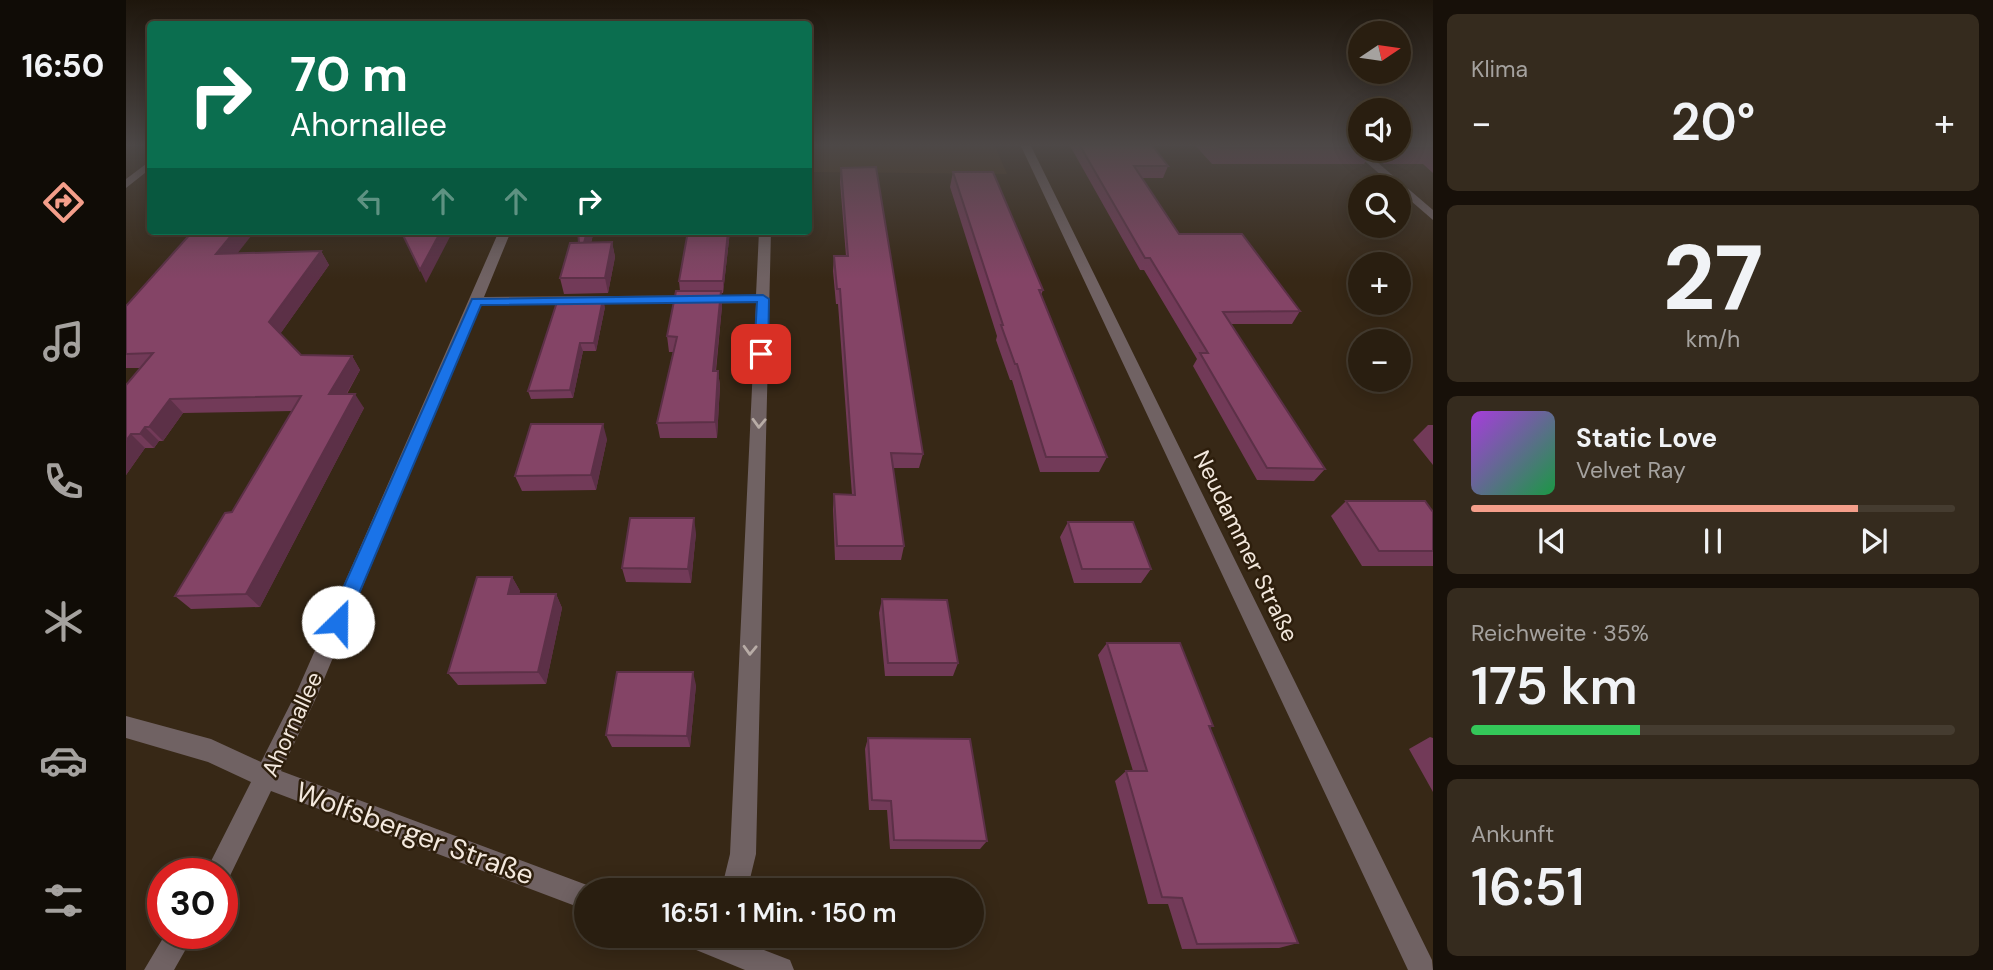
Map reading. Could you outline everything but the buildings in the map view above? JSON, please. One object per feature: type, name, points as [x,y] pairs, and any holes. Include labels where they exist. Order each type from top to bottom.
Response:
[{"type":"street","name":"Neudammer Straße","points":[[1047,189],[1422,970]]},
{"type":"street","points":[[1402,189],[1433,216]]},
{"type":"street","name":"Ahornallee","points":[[226,858],[268,778],[306,696],[503,235]]},
{"type":"street","points":[[737,878],[743,854],[765,235]]},
{"type":"street","points":[[476,301],[763,299]]},
{"type":"street","name":"Wolfsberger Straße","points":[[126,727],[211,751],[268,778],[574,893]]},
{"type":"street","points":[[735,948],[780,970]]},
{"type":"street","points":[[158,970],[172,949]]},
{"type":"route","points":[[338,622],[476,301],[763,299],[761,354]]}]
